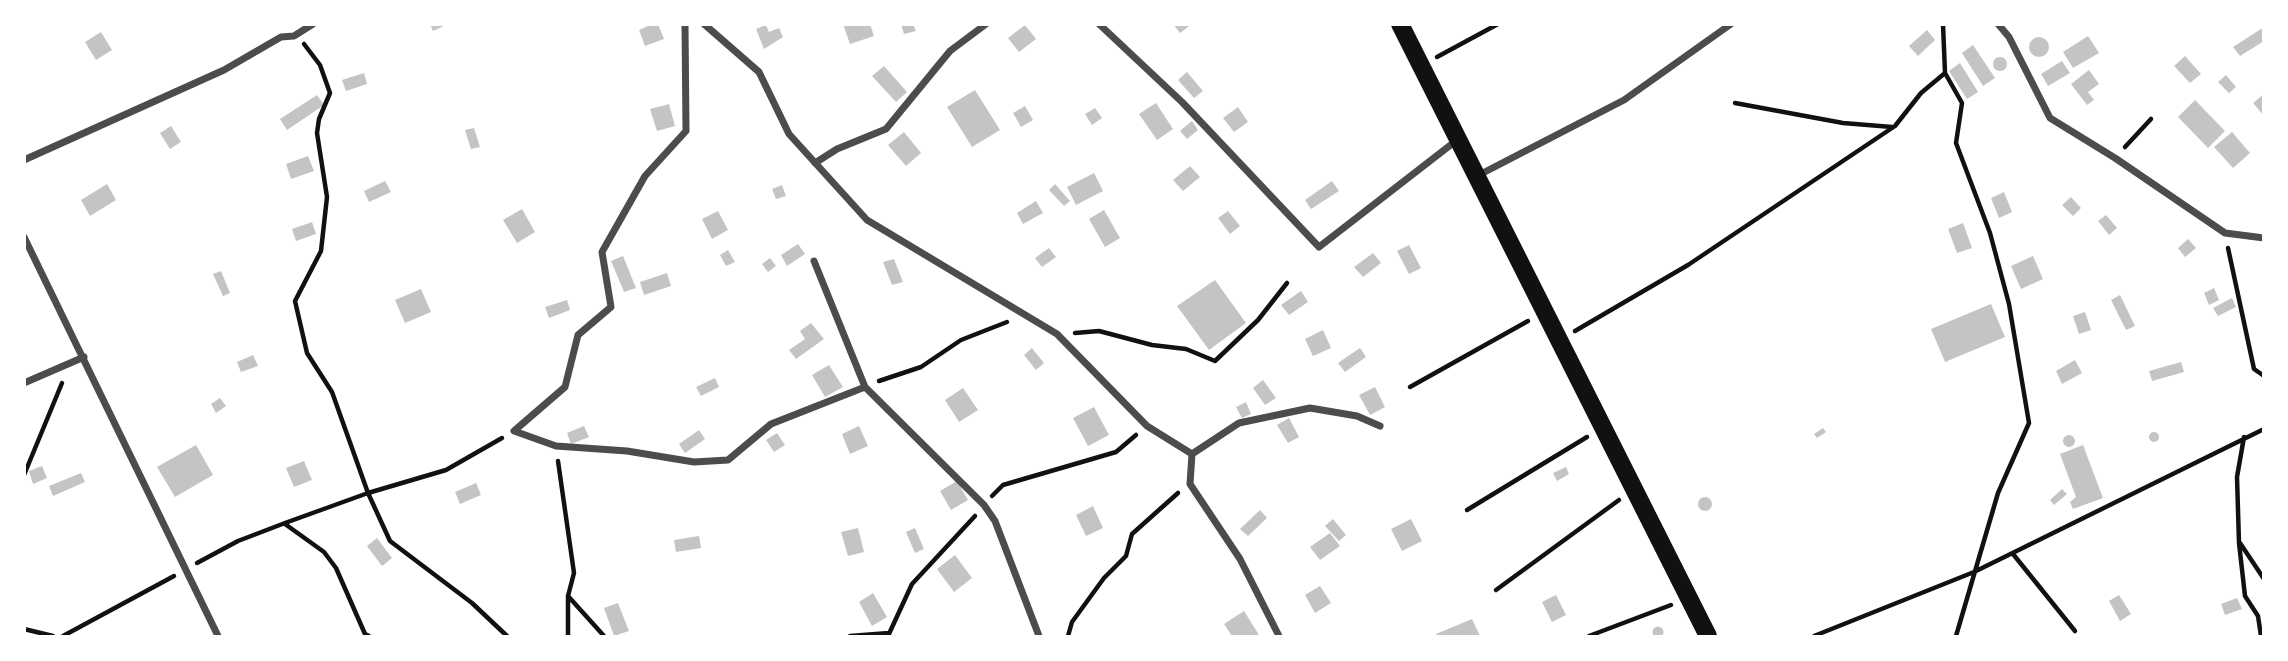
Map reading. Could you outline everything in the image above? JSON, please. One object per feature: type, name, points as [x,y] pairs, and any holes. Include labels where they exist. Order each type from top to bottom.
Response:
[{"type":"highway","points":[[1400,24],[1708,636]]},
{"type":"street","points":[[24,160],[224,70],[281,37],[294,36],[313,24]]},
{"type":"street","points":[[685,24],[686,131],[645,176],[602,252],[611,306],[578,335],[565,387],[514,431],[556,446],[627,451],[694,462],[728,460],[771,424],[864,387]]},
{"type":"street","points":[[704,24],[759,72],[789,134],[867,220],[1057,334],[1147,426],[1192,454]]},
{"type":"street","points":[[815,163],[837,149],[886,129],[950,51],[986,24]]},
{"type":"street","points":[[1099,24],[1182,102],[1319,247],[1458,140]]},
{"type":"street","points":[[1477,176],[1625,100],[1731,24]]},
{"type":"street","points":[[1998,24],[2009,37],[2050,118],[2115,158],[2225,233],[2263,238]]},
{"type":"street","points":[[24,237],[218,636]]},
{"type":"street","points":[[814,261],[864,387],[984,505],[995,521],[1038,636]]},
{"type":"street","points":[[24,383],[84,357]]},
{"type":"street","points":[[1192,454],[1239,423],[1310,408],[1357,416],[1380,426]]},
{"type":"street","points":[[1192,454],[1190,484],[1240,559],[1279,636]]},
{"type":"path","points":[[1420,65],[1498,24]]},
{"type":"path","points":[[1943,24],[1945,73],[1962,103],[1956,144],[1990,233],[2009,304],[2029,423],[1998,493],[1956,636]]},
{"type":"path","points":[[294,36],[320,65],[330,93],[319,119],[317,133],[327,197],[321,251],[295,301],[307,353],[332,392],[368,493],[390,541],[472,603],[507,636]]},
{"type":"path","points":[[1559,340],[1688,265],[1893,128],[1921,93],[1945,73]]},
{"type":"path","points":[[1735,103],[1843,123],[1893,128]]},
{"type":"path","points":[[2115,158],[2151,119]]},
{"type":"path","points":[[2225,233],[2254,369],[2263,376]]},
{"type":"path","points":[[1057,334],[1099,331],[1152,345],[1186,349],[1215,361],[1258,320],[1287,283]]},
{"type":"path","points":[[1410,387],[1545,312]]},
{"type":"path","points":[[864,387],[921,366],[961,340],[1004,323],[1036,321]]},
{"type":"path","points":[[24,475],[34,445],[71,363],[84,357]]},
{"type":"path","points":[[2254,369],[2263,367]]},
{"type":"path","points":[[1467,510],[1603,428]]},
{"type":"path","points":[[1814,636],[1974,572],[2244,436],[2263,429]]},
{"type":"path","points":[[62,636],[238,541],[368,493],[446,470],[514,431]]},
{"type":"path","points":[[2244,436],[2237,477],[2239,542],[2245,596],[2258,615],[2261,636]]},
{"type":"path","points":[[556,446],[575,573],[568,596],[568,636]]},
{"type":"path","points":[[1068,636],[1072,622],[1104,578],[1126,556],[1132,534],[1190,484]]},
{"type":"path","points":[[1496,590],[1634,490]]},
{"type":"path","points":[[285,523],[313,541],[324,552],[335,568],[365,634],[369,636]]},
{"type":"path","points":[[2239,542],[2263,579]]},
{"type":"path","points":[[2012,554],[2075,631]]},
{"type":"path","points":[[568,596],[604,636]]},
{"type":"path","points":[[1589,636],[1689,599]]},
{"type":"path","points":[[24,629],[52,636]]},
{"type":"path","points":[[850,636],[889,633]]},
{"type":"building","points":[[430,24],[448,24],[433,31]]},
{"type":"building","points":[[658,24],[664,39],[645,46],[639,30]]},
{"type":"building","points":[[843,24],[870,24],[874,36],[850,44]]},
{"type":"building","points":[[901,24],[913,24],[916,31],[904,34]]},
{"type":"building","points":[[1173,24],[1192,24],[1180,33]]},
{"type":"building","points":[[766,25],[769,32],[779,28],[783,37],[764,49],[756,29]]},
{"type":"building","points":[[1025,25],[1036,39],[1019,52],[1008,38]]},
{"type":"building","points":[[2264,27],[2264,41],[2240,56],[2233,47]]},
{"type":"building","points":[[1927,30],[1935,40],[1918,56],[1909,46]]},
{"type":"building","points":[[101,32],[112,50],[96,60],[85,42]]},
{"type":"building","points":[[2088,36],[2099,53],[2073,68],[2063,52]]},
{"type":"building","points":[[2039,37],[2046,40],[2049,47],[2046,54],[2039,57],[2032,54],[2029,47],[2032,40]]},
{"type":"building","points":[[1973,45],[1995,78],[1983,86],[1962,53]]},
{"type":"building","points":[[2185,56],[2201,74],[2190,83],[2174,66]]},
{"type":"building","points":[[1997,57],[2003,57],[2007,64],[2003,71],[1997,71],[1993,67],[1993,61]]},
{"type":"building","points":[[2062,61],[2070,73],[2048,86],[2041,74]]},
{"type":"building","points":[[1960,63],[1978,92],[1967,99],[1949,71]]},
{"type":"building","points":[[884,66],[907,92],[896,102],[872,76]]},
{"type":"building","points":[[2089,70],[2099,84],[2088,92],[2094,100],[2087,105],[2071,84]]},
{"type":"building","points":[[1187,72],[1203,91],[1194,98],[1178,80]]},
{"type":"building","points":[[364,73],[367,84],[346,91],[342,80]]},
{"type":"building","points":[[2226,75],[2236,87],[2229,93],[2218,82]]},
{"type":"building","points":[[975,90],[1000,130],[972,147],[947,107]]},
{"type":"building","points":[[2264,94],[2264,116],[2253,103]]},
{"type":"building","points":[[317,95],[324,105],[287,130],[280,119]]},
{"type":"building","points":[[2195,100],[2225,131],[2208,148],[2178,117]]},
{"type":"building","points":[[1156,103],[1173,129],[1157,140],[1139,114]]},
{"type":"building","points":[[669,104],[675,126],[657,131],[650,109]]},
{"type":"building","points":[[1025,106],[1033,120],[1021,127],[1013,113]]},
{"type":"building","points":[[1238,107],[1248,122],[1234,132],[1223,118]]},
{"type":"building","points":[[1095,108],[1102,118],[1092,125],[1085,114]]},
{"type":"building","points":[[1192,121],[1198,130],[1187,139],[1180,131]]},
{"type":"building","points":[[171,126],[181,142],[170,149],[160,133]]},
{"type":"building","points":[[474,128],[480,147],[471,149],[465,130]]},
{"type":"building","points":[[904,132],[921,153],[906,166],[888,145]]},
{"type":"building","points":[[2232,132],[2250,153],[2233,168],[2214,147]]},
{"type":"building","points":[[308,156],[314,171],[291,179],[286,164]]},
{"type":"building","points":[[1190,166],[1200,177],[1183,191],[1173,180]]},
{"type":"building","points":[[1094,173],[1103,191],[1076,205],[1067,187]]},
{"type":"building","points":[[385,181],[391,192],[369,202],[364,191]]},
{"type":"building","points":[[1332,181],[1339,191],[1311,209],[1305,200]]},
{"type":"building","points":[[107,184],[116,200],[90,216],[81,200]]},
{"type":"building","points":[[1055,184],[1070,201],[1064,206],[1049,190]]},
{"type":"building","points":[[782,185],[786,196],[776,199],[772,189]]},
{"type":"building","points":[[2004,192],[2012,212],[1999,218],[1991,198]]},
{"type":"building","points":[[2071,197],[2081,208],[2073,216],[2062,205]]},
{"type":"building","points":[[1036,201],[1043,213],[1023,224],[1017,213]]},
{"type":"building","points":[[522,209],[535,232],[517,243],[503,220]]},
{"type":"building","points":[[1104,210],[1120,238],[1105,247],[1089,219]]},
{"type":"building","points":[[718,211],[728,230],[712,239],[702,219]]},
{"type":"building","points":[[1228,211],[1240,226],[1230,234],[1218,218]]},
{"type":"building","points":[[2106,215],[2117,228],[2109,235],[2098,221]]},
{"type":"building","points":[[312,222],[316,234],[296,241],[292,229]]},
{"type":"building","points":[[1963,223],[1972,248],[1957,253],[1948,229]]},
{"type":"building","points":[[2188,239],[2196,248],[2185,257],[2178,248]]},
{"type":"building","points":[[798,244],[805,254],[787,266],[781,255]]},
{"type":"building","points":[[1409,245],[1421,268],[1409,274],[1397,251]]},
{"type":"building","points":[[1049,248],[1056,257],[1042,267],[1035,258]]},
{"type":"building","points":[[728,250],[735,262],[726,266],[720,255]]},
{"type":"building","points":[[1373,253],[1381,263],[1363,277],[1354,267]]},
{"type":"building","points":[[623,256],[636,288],[624,292],[611,261]]},
{"type":"building","points":[[2033,256],[2043,279],[2021,289],[2011,266]]},
{"type":"building","points":[[770,258],[776,266],[768,272],[762,264]]},
{"type":"building","points":[[894,259],[903,282],[892,285],[883,262]]},
{"type":"building","points":[[221,271],[230,293],[223,296],[213,274]]},
{"type":"building","points":[[667,273],[671,286],[644,295],[640,282]]},
{"type":"building","points":[[1215,280],[1246,323],[1209,350],[1177,306]]},
{"type":"building","points":[[2214,288],[2219,300],[2209,305],[2204,293]]},
{"type":"building","points":[[421,289],[431,312],[405,323],[395,300]]},
{"type":"building","points":[[1301,291],[1308,302],[1289,315],[1281,305]]},
{"type":"building","points":[[2120,295],[2135,326],[2126,330],[2111,300]]},
{"type":"building","points":[[2232,298],[2236,307],[2218,316],[2213,308]]},
{"type":"building","points":[[567,300],[570,310],[549,318],[545,307]]},
{"type":"building","points":[[1991,304],[2005,337],[1945,362],[1931,329]]},
{"type":"building","points":[[2085,312],[2091,330],[2079,334],[2073,316]]},
{"type":"building","points":[[811,323],[824,339],[796,359],[789,350],[805,339],[800,331]]},
{"type":"building","points":[[1323,330],[1331,348],[1313,356],[1305,339]]},
{"type":"building","points":[[1032,348],[1044,363],[1036,370],[1024,355]]},
{"type":"building","points":[[1360,348],[1366,357],[1345,372],[1338,363]]},
{"type":"building","points":[[253,355],[258,366],[241,372],[237,362]]},
{"type":"building","points":[[2075,360],[2082,373],[2062,384],[2056,371]]},
{"type":"building","points":[[2181,362],[2184,372],[2152,381],[2149,371]]},
{"type":"building","points":[[829,365],[843,387],[825,397],[812,375]]},
{"type":"building","points":[[715,378],[719,387],[701,396],[696,387]]},
{"type":"building","points":[[1263,380],[1276,398],[1265,405],[1253,388]]},
{"type":"building","points":[[1375,387],[1385,407],[1370,415],[1359,395]]},
{"type":"building","points":[[963,388],[978,410],[959,422],[945,400]]},
{"type":"building","points":[[220,398],[226,406],[216,413],[211,404]]},
{"type":"building","points":[[1246,402],[1251,414],[1242,418],[1236,407]]},
{"type":"building","points":[[1094,407],[1109,435],[1088,446],[1073,418]]},
{"type":"building","points":[[1289,418],[1299,437],[1288,443],[1277,425]]},
{"type":"building","points":[[584,426],[589,437],[571,444],[567,433]]},
{"type":"building","points":[[859,426],[868,446],[850,454],[842,434]]},
{"type":"building","points":[[1823,428],[1826,432],[1817,438],[1814,434]]},
{"type":"building","points":[[699,430],[705,439],[685,453],[679,444]]},
{"type":"building","points":[[2154,432],[2158,433],[2158,441],[2154,442],[2150,441],[2149,437],[2150,433]]},
{"type":"building","points":[[777,433],[785,445],[774,452],[766,440]]},
{"type":"building","points":[[2069,435],[2075,441],[2069,447],[2063,441]]},
{"type":"building","points":[[196,445],[213,475],[175,497],[157,467]]},
{"type":"building","points":[[2083,445],[2103,498],[2073,509],[2070,502],[2076,497],[2060,454]]},
{"type":"building","points":[[304,461],[312,480],[294,487],[286,468]]},
{"type":"building","points":[[42,466],[47,478],[33,484],[29,471]]},
{"type":"building","points":[[1566,467],[1569,474],[1557,481],[1553,473]]},
{"type":"building","points":[[81,473],[85,482],[53,496],[49,486]]},
{"type":"building","points":[[957,481],[968,500],[951,510],[940,491]]},
{"type":"building","points":[[476,483],[481,495],[460,504],[455,492]]},
{"type":"building","points":[[2062,489],[2067,494],[2054,505],[2050,500]]},
{"type":"building","points":[[1705,497],[1710,499],[1710,509],[1705,511],[1700,509],[1698,504],[1700,499]]},
{"type":"building","points":[[1093,506],[1103,528],[1086,536],[1076,515]]},
{"type":"building","points":[[1260,510],[1267,518],[1248,536],[1240,529]]},
{"type":"building","points":[[1333,519],[1346,535],[1339,541],[1325,526]]},
{"type":"building","points":[[1411,519],[1422,541],[1402,551],[1391,529]]},
{"type":"building","points":[[858,528],[864,552],[848,556],[841,532]]},
{"type":"building","points":[[915,528],[924,549],[915,553],[906,532]]},
{"type":"building","points":[[1330,533],[1340,546],[1320,560],[1310,547]]},
{"type":"building","points":[[699,536],[701,548],[676,552],[674,540]]},
{"type":"building","points":[[377,538],[392,558],[382,566],[367,546]]},
{"type":"building","points":[[955,555],[972,578],[954,592],[937,569]]},
{"type":"building","points":[[1320,586],[1331,603],[1315,613],[1305,595]]},
{"type":"building","points":[[873,593],[887,617],[872,626],[859,602]]},
{"type":"building","points":[[1556,595],[1566,615],[1552,622],[1542,602]]},
{"type":"building","points":[[2119,595],[2131,614],[2120,621],[2109,601]]},
{"type":"building","points":[[2237,598],[2242,609],[2225,615],[2221,604]]},
{"type":"building","points":[[618,603],[629,631],[614,636],[604,608]]},
{"type":"building","points":[[1244,611],[1259,635],[1232,636],[1224,624]]},
{"type":"building","points":[[1472,619],[1480,636],[1436,634]]},
{"type":"building","points":[[1658,626],[1664,632],[1658,638],[1652,632]]}]
